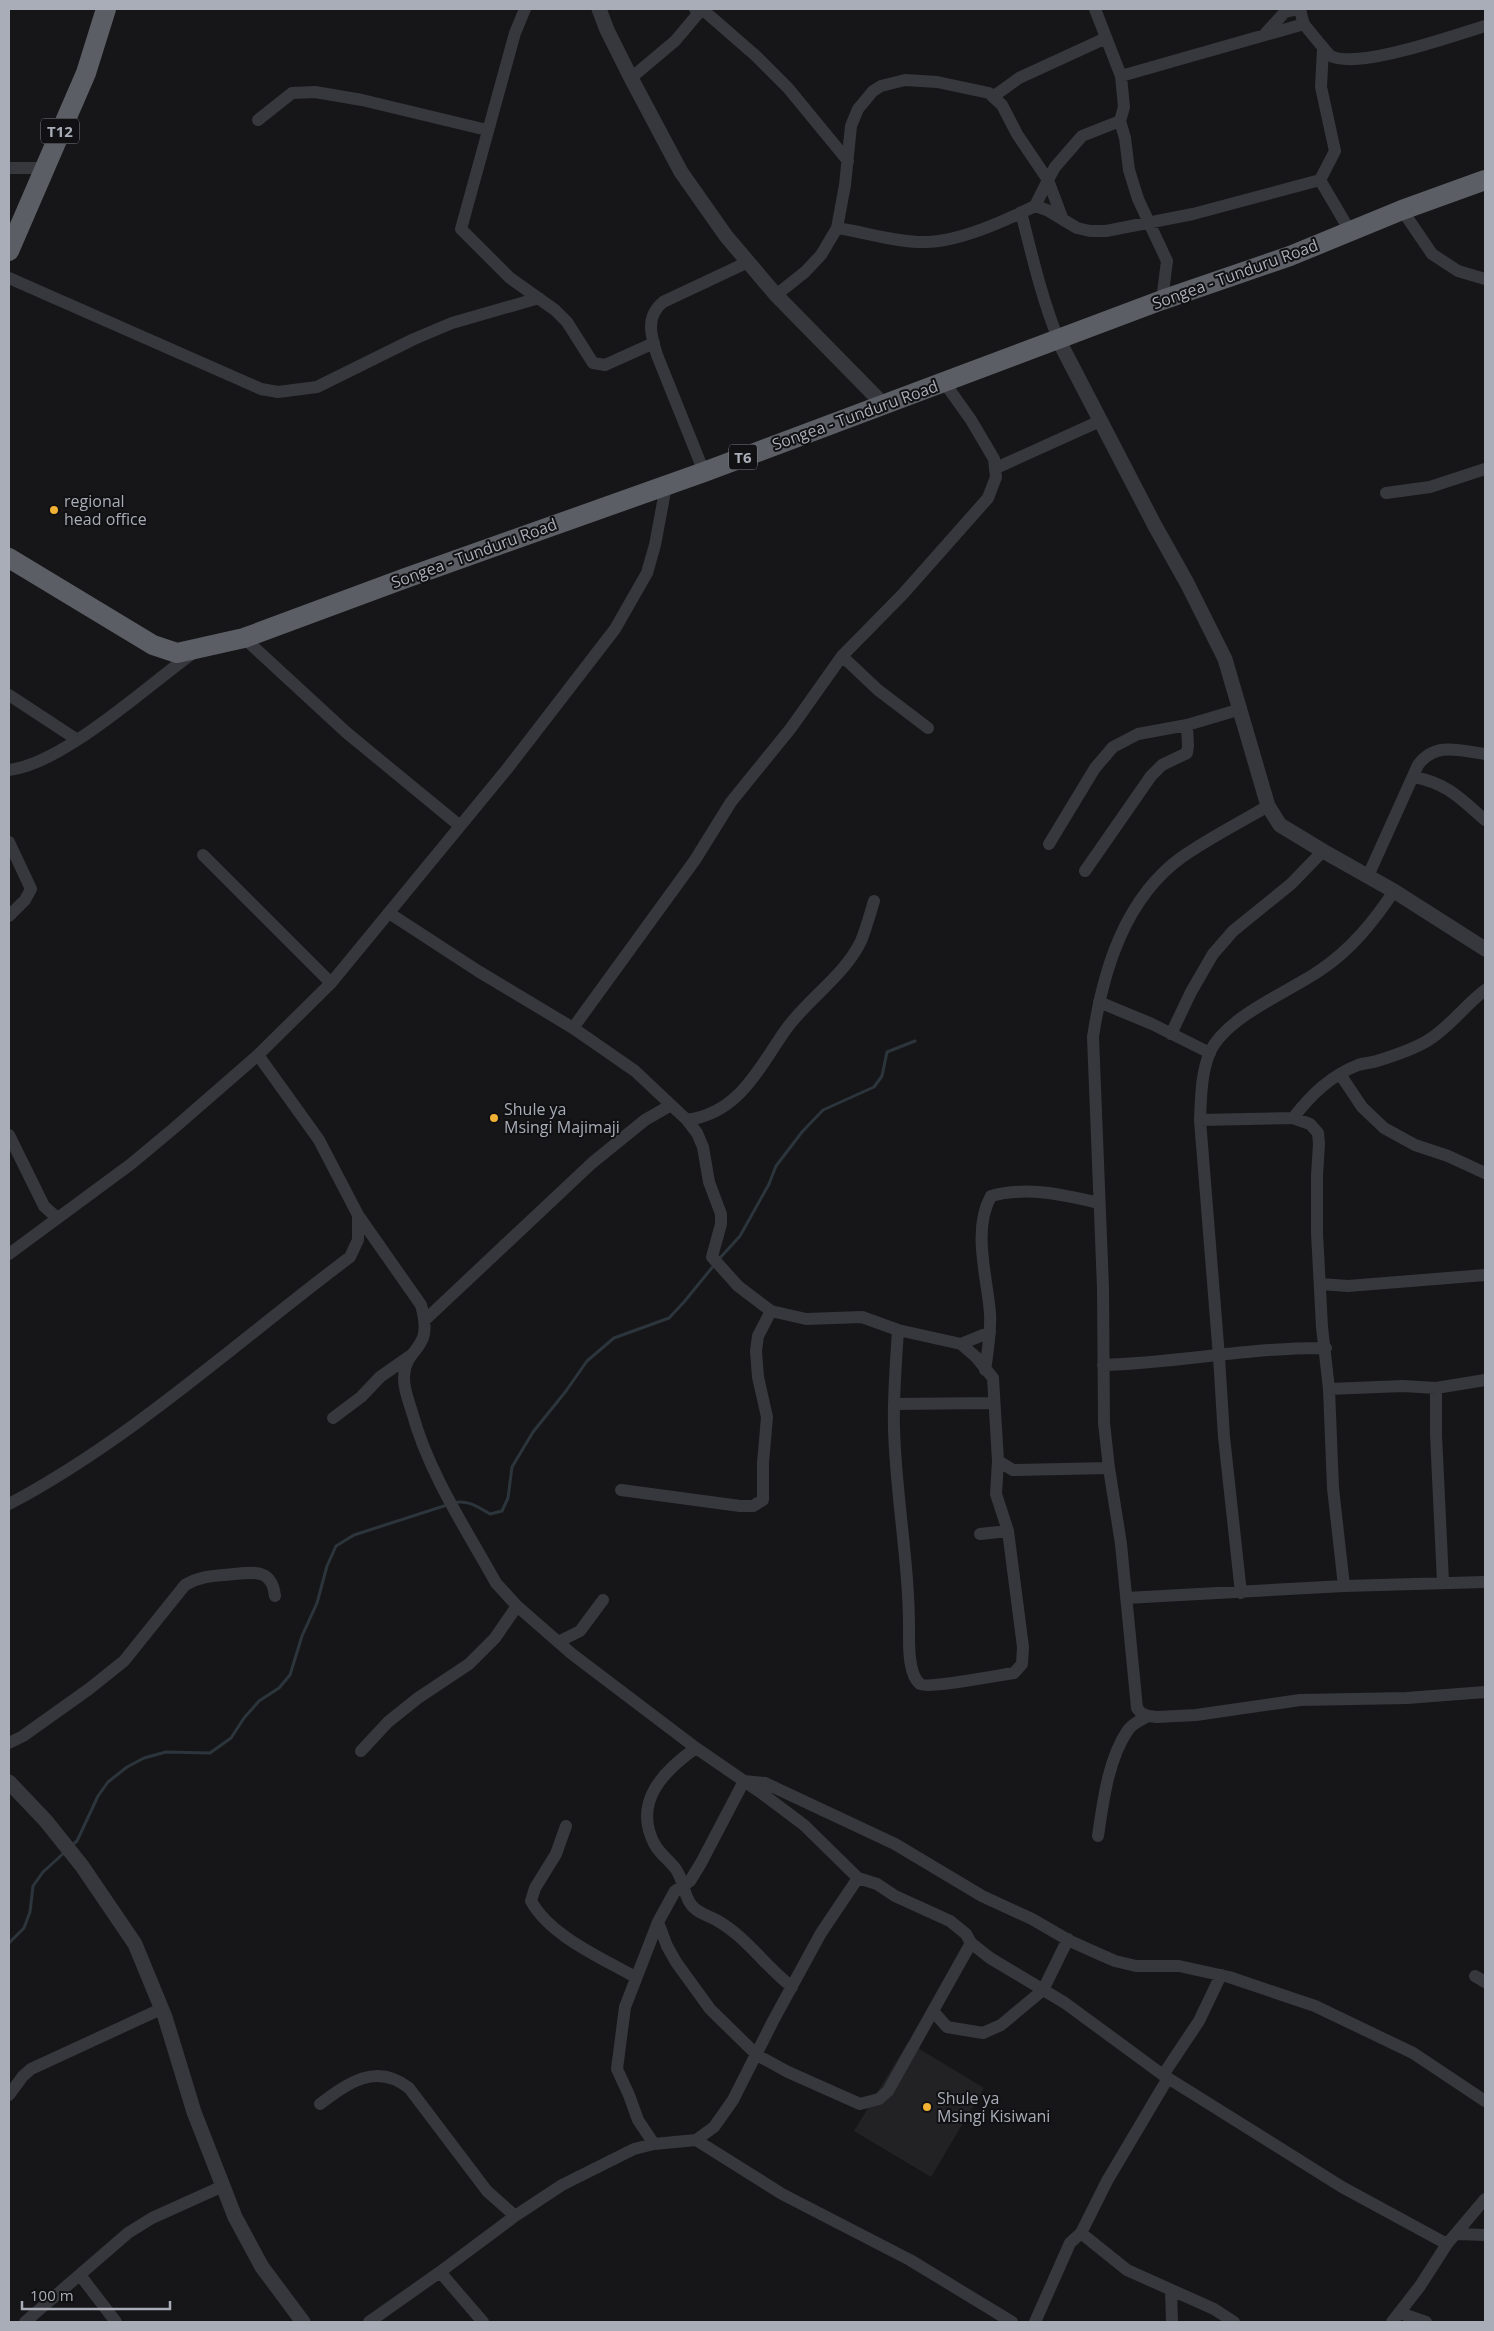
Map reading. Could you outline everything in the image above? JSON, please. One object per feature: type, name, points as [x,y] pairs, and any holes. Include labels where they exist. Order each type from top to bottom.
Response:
[{"type":"highway","name":"T12","points":[[9,252],[86,73],[106,9]]},
{"type":"highway","name":"Songea - Tunduru Road","points":[[9,558],[153,645],[177,652],[199,649],[244,638],[403,578],[666,486],[883,404],[1059,341],[1162,300],[1290,256],[1402,210],[1485,180]]},
{"type":"street","points":[[525,9],[515,33],[460,229],[510,278],[539,298],[567,322],[593,363],[606,365],[654,344]]},
{"type":"street","points":[[599,9],[607,30],[631,78],[681,172],[748,262],[776,295],[883,404]]},
{"type":"street","points":[[695,9],[702,9],[756,56],[775,75],[848,161]]},
{"type":"street","points":[[631,78],[675,41],[702,9]]},
{"type":"street","points":[[1095,9],[1121,76],[1124,107],[1120,121],[1125,138],[1129,170],[1138,198],[1167,261],[1162,300]]},
{"type":"street","points":[[1264,35],[1285,12],[1299,9],[1304,24],[1330,56],[1340,59],[1366,58],[1397,52],[1485,26]]},
{"type":"street","points":[[1121,76],[1304,24]]},
{"type":"street","points":[[994,96],[1038,69],[1106,38]]},
{"type":"street","points":[[1035,206],[1047,210],[1077,228],[1090,232],[1106,231],[1193,214],[1320,180],[1335,151],[1321,87],[1323,49]]},
{"type":"street","points":[[776,295],[805,272],[821,255],[837,228],[854,115],[865,99],[881,86],[905,80],[937,82],[976,89],[994,96],[1002,105],[1017,134],[1048,180],[1063,220]]},
{"type":"street","points":[[258,120],[292,93],[309,92],[362,100],[487,130]]},
{"type":"street","points":[[837,228],[910,242],[927,242],[962,236],[1035,206],[1055,167],[1082,136],[1120,121]]},
{"type":"street","points":[[9,168],[44,168]]},
{"type":"street","points":[[1320,180],[1350,231]]},
{"type":"street","points":[[1402,210],[1432,254],[1458,271],[1485,279]]},
{"type":"street","points":[[1021,212],[1036,277],[1059,341],[1205,617],[1225,659],[1268,806],[1280,824],[1323,851],[1394,890],[1485,950]]},
{"type":"street","points":[[704,472],[654,344],[651,324],[657,308],[663,302],[748,262]]},
{"type":"street","points":[[9,278],[261,389],[278,392],[317,387],[414,339],[452,323],[539,298]]},
{"type":"street","points":[[573,1028],[695,860],[731,802],[791,728],[842,656],[972,518],[988,498],[995,483],[996,468],[989,449],[944,382]]},
{"type":"street","points":[[996,468],[1100,420]]},
{"type":"street","points":[[1386,493],[1430,487],[1485,469]]},
{"type":"street","points":[[9,1254],[131,1164],[258,1055],[331,983],[507,769],[615,629],[647,573],[656,545],[666,486]]},
{"type":"street","points":[[244,638],[347,732],[460,826]]},
{"type":"street","points":[[9,770],[19,769],[51,755],[101,723],[199,649]]},
{"type":"street","points":[[842,656],[878,690],[928,728]]},
{"type":"street","points":[[9,695],[76,739]]},
{"type":"street","points":[[1048,844],[1094,768],[1113,747],[1138,734],[1187,725],[1241,709]]},
{"type":"street","points":[[1085,871],[1151,776],[1162,765],[1187,754],[1187,725]]},
{"type":"street","points":[[1368,876],[1418,765],[1424,757],[1433,751],[1444,749],[1485,754]]},
{"type":"street","points":[[1414,777],[1429,780],[1454,792],[1485,820]]},
{"type":"street","points":[[1148,1716],[1137,1708],[1121,1544],[1104,1423],[1104,1365],[1093,1037],[1099,1002],[1121,932],[1143,896],[1180,858],[1268,806]]},
{"type":"street","points":[[9,842],[31,889],[26,900],[9,916]]},
{"type":"street","points":[[1171,1034],[1191,992],[1213,954],[1233,931],[1291,884],[1323,851]]},
{"type":"street","points":[[203,854],[331,983]]},
{"type":"street","points":[[1241,1593],[1224,1437],[1200,1120],[1202,1086],[1210,1053],[1214,1045],[1242,1016],[1320,970],[1343,952],[1366,931],[1394,890]]},
{"type":"street","points":[[686,1120],[700,1119],[714,1112],[748,1087],[787,1028],[843,967],[860,942],[874,901]]},
{"type":"street","points":[[389,913],[478,971],[573,1028],[635,1072],[686,1120],[697,1133],[703,1147],[709,1182],[721,1214],[721,1224],[712,1253],[715,1262],[738,1286],[772,1311],[806,1319],[862,1317],[898,1330],[961,1344],[976,1356],[993,1378],[993,1403],[998,1461],[996,1494],[1008,1531],[1023,1647],[1023,1658],[1019,1669],[1014,1673],[928,1686],[920,1684],[913,1674],[910,1654],[909,1601],[896,1463],[894,1404],[898,1330]]},
{"type":"street","points":[[1293,1118],[1320,1088],[1340,1074],[1359,1065],[1376,1061],[1427,1041],[1446,1027],[1485,990]]},
{"type":"street","points":[[1099,1002],[1210,1053]]},
{"type":"street","points":[[258,1055],[319,1140],[358,1215],[421,1305],[425,1320],[425,1335],[422,1344],[410,1356],[380,1377],[361,1397],[333,1418]]},
{"type":"street","points":[[1340,1074],[1362,1107],[1384,1128],[1415,1145],[1448,1156],[1485,1173]]},
{"type":"street","points":[[425,1320],[592,1163],[645,1120],[671,1106]]},
{"type":"street","points":[[1200,1120],[1293,1118],[1310,1124],[1318,1133],[1316,1207],[1322,1327],[1326,1348],[1329,1389],[1333,1488],[1344,1586]]},
{"type":"street","points":[[9,1135],[44,1206],[57,1218]]},
{"type":"street","points":[[985,1370],[990,1332],[982,1249],[983,1220],[986,1205],[991,1196],[1010,1190],[1030,1191],[1099,1203]]},
{"type":"street","points":[[9,1504],[57,1478],[86,1459],[350,1257],[358,1240],[358,1215]]},
{"type":"street","points":[[1321,1284],[1348,1286],[1485,1274]]},
{"type":"street","points":[[621,1490],[740,1506],[753,1506],[763,1500],[763,1463],[767,1417],[758,1377],[756,1351],[758,1336],[772,1311]]},
{"type":"street","points":[[961,1344],[990,1332]]},
{"type":"street","points":[[1104,1365],[1219,1357],[1290,1348],[1326,1348]]},
{"type":"street","points":[[410,1356],[406,1364],[405,1388],[417,1432],[431,1467],[496,1583],[558,1642],[696,1748],[804,1825],[858,1878],[877,1884],[895,1896],[950,1921],[966,1934],[971,1943],[990,1958],[1065,2003],[1166,2077],[1342,2187],[1447,2244]]},
{"type":"street","points":[[1329,1389],[1404,1386],[1436,1388],[1485,1380]]},
{"type":"street","points":[[1436,1388],[1436,1435],[1444,1582]]},
{"type":"street","points":[[894,1404],[993,1403]]},
{"type":"street","points":[[998,1461],[1013,1470],[1109,1468]]},
{"type":"street","points":[[996,1494],[1013,1470]]},
{"type":"street","points":[[980,1534],[1008,1531]]},
{"type":"street","points":[[9,1743],[23,1736],[89,1689],[124,1661],[185,1585],[194,1580],[216,1574],[256,1572],[268,1577],[275,1596]]},
{"type":"street","points":[[1126,1598],[1344,1586],[1485,1582]]},
{"type":"street","points":[[558,1642],[580,1631],[603,1600]]},
{"type":"street","points":[[361,1751],[388,1722],[418,1698],[469,1664],[494,1638],[518,1606]]},
{"type":"street","points":[[1098,1836],[1108,1778],[1118,1750],[1128,1730],[1148,1716],[1196,1715],[1300,1700],[1408,1698],[1485,1692]]},
{"type":"street","points":[[696,1748],[681,1758],[651,1794],[647,1818],[652,1838],[656,1847],[676,1868],[690,1904],[700,1913],[718,1920],[734,1932],[792,1986]]},
{"type":"street","points":[[654,2144],[638,2120],[617,2069],[625,2007],[635,1977],[658,1922],[675,1891],[690,1881],[744,1781]]},
{"type":"street","points":[[744,1781],[765,1783],[895,1844],[982,1896],[1032,1918],[1068,1939],[1115,1961],[1136,1966],[1178,1966],[1221,1975],[1315,2006],[1413,2053],[1485,2101]]},
{"type":"street","points":[[9,1782],[82,1866],[135,1944],[161,2009],[194,2112],[235,2217],[262,2267],[303,2322]]},
{"type":"street","points":[[566,1826],[556,1854],[535,1888],[531,1901],[543,1916],[575,1943],[635,1977]]},
{"type":"street","points":[[369,2322],[515,2216],[562,2185],[634,2149],[654,2144],[696,2140],[724,2116],[821,1933],[858,1878]]},
{"type":"street","points":[[658,1922],[676,1962],[710,2010],[757,2055],[849,2101],[866,2104],[879,2099],[888,2091],[971,1943]]},
{"type":"street","points":[[933,2011],[947,2027],[983,2034],[1001,2025],[1043,1990],[1068,1939]]},
{"type":"street","points":[[1035,2322],[1070,2243],[1081,2233],[1107,2181],[1199,2021],[1221,1975]]},
{"type":"street","points":[[9,2096],[23,2076],[31,2069],[161,2009]]},
{"type":"street","points":[[320,2104],[348,2083],[365,2077],[390,2078],[401,2082],[409,2088],[487,2191],[515,2216]]},
{"type":"street","points":[[696,2140],[782,2194],[910,2260],[1012,2322]]},
{"type":"street","points":[[25,2322],[128,2233],[152,2218],[223,2186]]},
{"type":"street","points":[[1426,2322],[1396,2318],[1447,2244],[1485,2199]]},
{"type":"street","points":[[1081,2233],[1127,2270],[1214,2309],[1234,2322]]},
{"type":"street","points":[[1457,2234],[1485,2235]]},
{"type":"street","points":[[440,2272],[482,2322]]},
{"type":"street","points":[[80,2275],[116,2322]]},
{"type":"street","points":[[1171,2290],[1172,2322]]},
{"type":"shaded area","points":[[908,2042],[984,2088],[931,2177],[854,2131]]},
{"type":"waterway","points":[[719,1259],[740,1236],[769,1184],[776,1166],[802,1132],[823,1110],[874,1087],[882,1076],[887,1052],[915,1041]]},
{"type":"waterway","points":[[453,1503],[468,1503],[490,1514],[502,1511],[508,1498],[512,1467],[533,1432],[587,1361],[614,1338],[669,1318],[715,1264]]},
{"type":"waterway","points":[[71,1846],[77,1841],[98,1796],[108,1782],[127,1767],[144,1758],[166,1752],[210,1753],[231,1738],[244,1718],[259,1701],[279,1688],[290,1675],[302,1636],[317,1603],[327,1566],[336,1546],[354,1535],[447,1505]]},
{"type":"waterway","points":[[9,1943],[24,1928],[30,1912],[33,1886],[43,1872],[65,1852]]},
{"type":"place","name":"regional head office","points":[[54,510]]},
{"type":"place","name":"Shule ya Msingi Majimaji","points":[[494,1118]]},
{"type":"place","name":"Shule ya Msingi Kisiwani","points":[[927,2107]]}]
